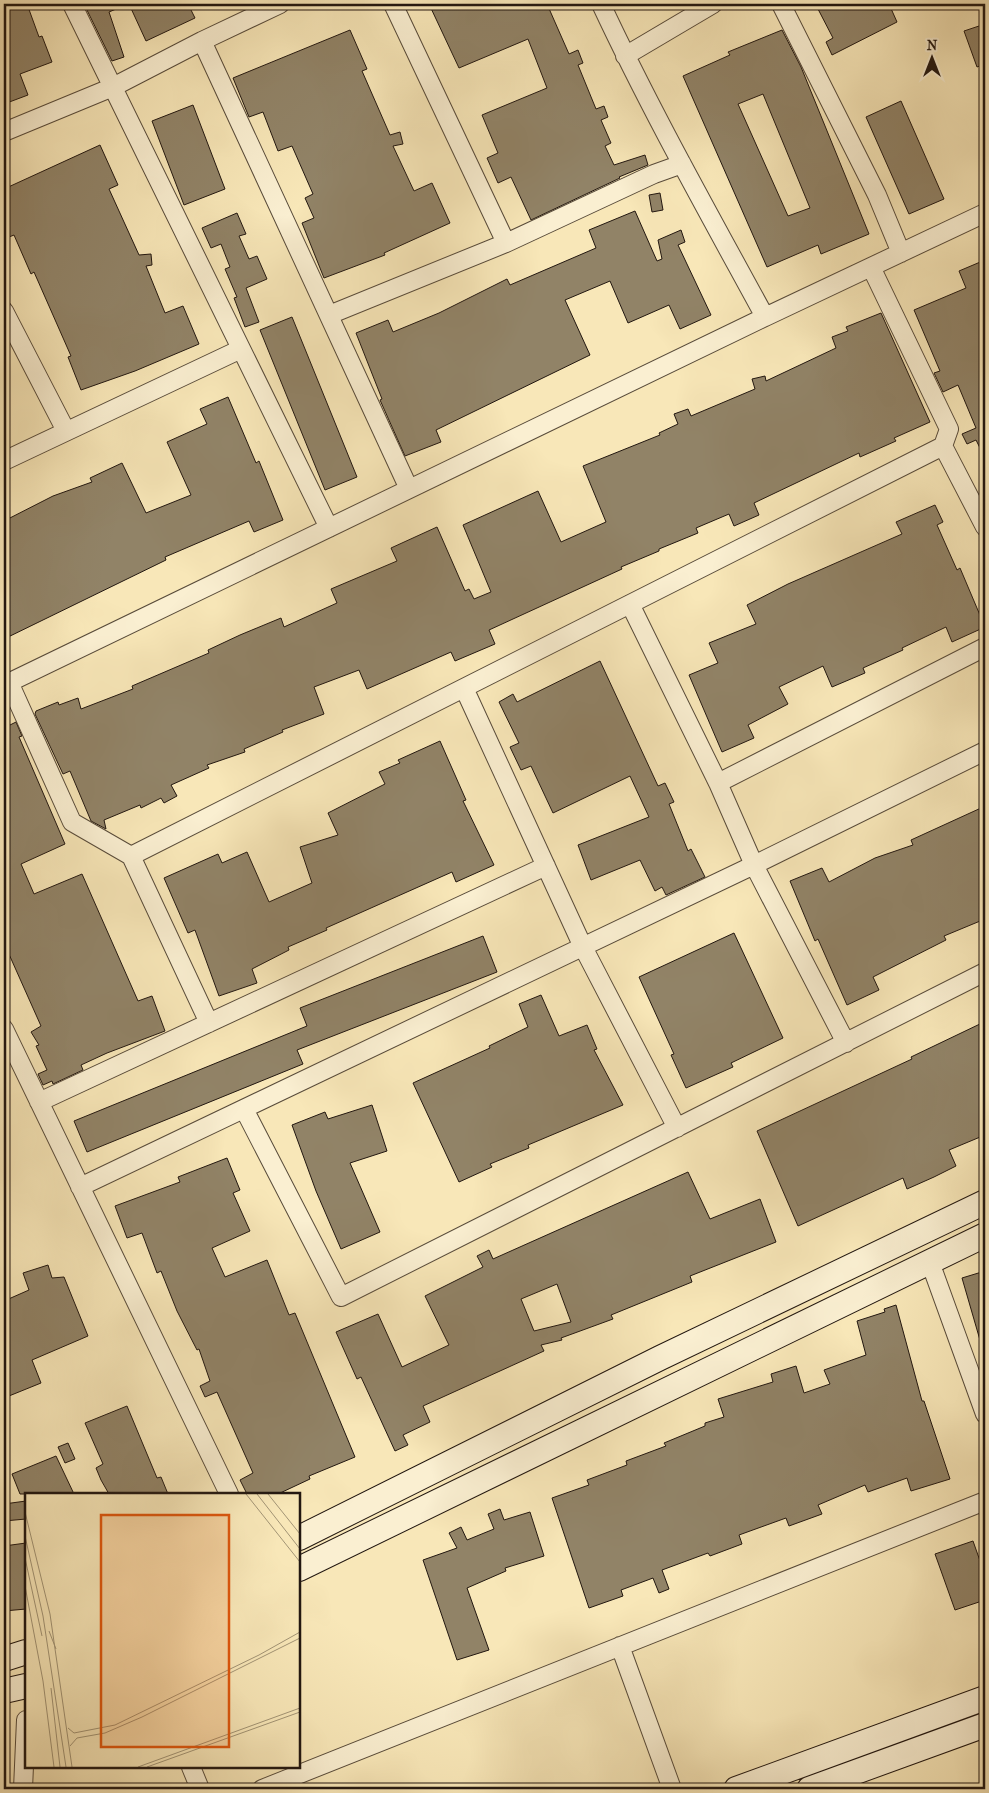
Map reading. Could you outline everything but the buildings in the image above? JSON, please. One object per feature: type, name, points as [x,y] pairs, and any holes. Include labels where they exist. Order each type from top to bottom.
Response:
[{"type":"street","points":[[72,4],[328,528]]},
{"type":"street","points":[[4,132],[112,87],[280,4]]},
{"type":"street","points":[[393,4],[506,243]]},
{"type":"street","points":[[601,4],[625,56],[765,317]]},
{"type":"street","points":[[625,56],[713,4]]},
{"type":"street","points":[[781,4],[877,194],[901,253]]},
{"type":"street","points":[[202,41],[409,489]]},
{"type":"street","points":[[328,314],[506,243],[654,174],[682,164]]},
{"type":"street","points":[[209,1023],[131,856],[72,822],[6,683],[985,213]]},
{"type":"street","points":[[131,856],[943,446],[949,429],[871,267]]},
{"type":"street","points":[[4,310],[66,431]]},
{"type":"street","points":[[4,461],[241,349]]},
{"type":"street","points":[[943,446],[985,527]]},
{"type":"street","points":[[630,604],[718,783],[754,865],[846,1043]]},
{"type":"street","points":[[718,783],[985,647]]},
{"type":"street","points":[[464,688],[583,946],[677,1128]]},
{"type":"street","points":[[80,1187],[754,865],[985,751]]},
{"type":"street","points":[[39,1102],[546,866]]},
{"type":"street","points":[[244,1109],[342,1297],[985,972]]},
{"type":"street","points":[[4,1029],[229,1493]]},
{"type":"street","points":[[300,1538],[660,1358],[985,1202]]},
{"type":"street","points":[[300,1569],[985,1235]]},
{"type":"street","points":[[930,1262],[985,1414]]},
{"type":"street","points":[[262,1789],[985,1501]]},
{"type":"street","points":[[620,1646],[672,1789]]},
{"type":"street","points":[[4,1659],[25,1652]]},
{"type":"street","points":[[4,1691],[25,1686]]},
{"type":"street","points":[[736,1789],[985,1698]]},
{"type":"street","points":[[808,1789],[846,1783],[985,1725]]},
{"type":"street","points":[[22,1789],[25,1737]]},
{"type":"street","points":[[191,1768],[200,1789]]}]
